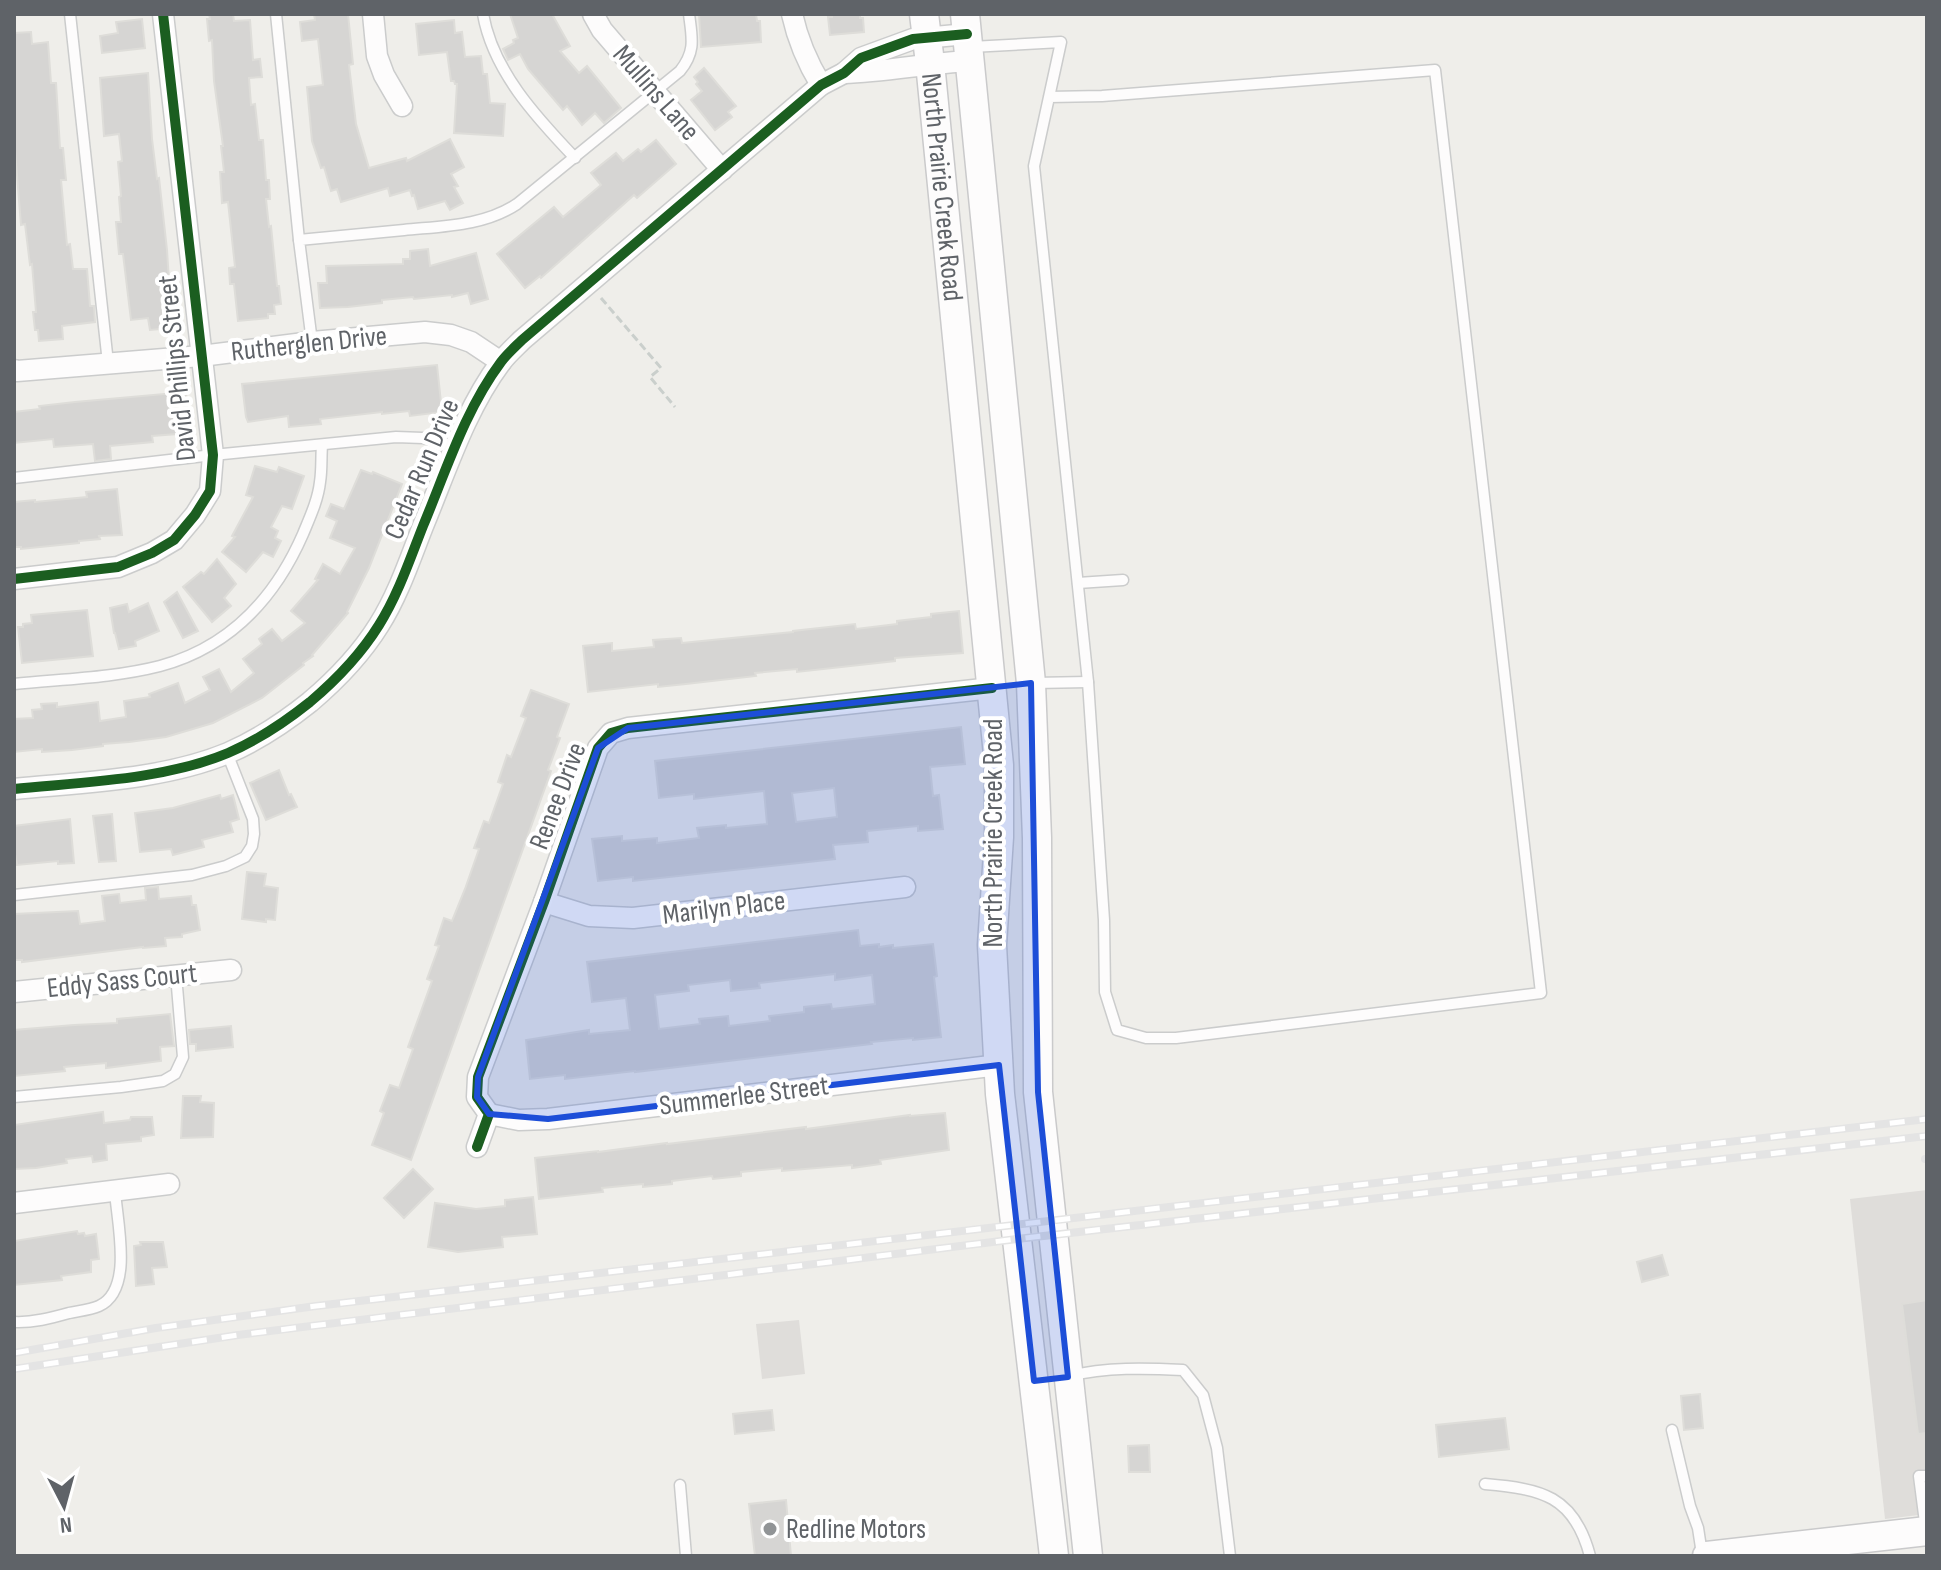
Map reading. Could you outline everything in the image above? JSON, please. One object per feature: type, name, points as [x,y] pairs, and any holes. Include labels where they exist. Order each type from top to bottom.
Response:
[{"type":"main road","name":"North Prairie Creek Road","points":[[927,38],[999,765],[999,837],[992,945],[1002,1108],[1054,1556]]},
{"type":"main road","name":"North Prairie Creek Road","points":[[968,39],[1031,683],[1037,838],[1038,1092],[1088,1556]]},
{"type":"main road","points":[[959,350],[999,347]]},
{"type":"main road","points":[[992,688],[1031,683]]},
{"type":"main road","points":[[1034,1381],[1068,1377]]},
{"type":"main road","points":[[1705,1556],[1927,1532]]},
{"type":"street","name":"David Phillips Street","points":[[14,579],[118,567],[152,553],[174,540],[210,491],[213,455],[163,14]]},
{"type":"street","points":[[373,14],[377,56],[402,106]]},
{"type":"street","name":"Mullins Lane","points":[[593,14],[602,30],[722,170]]},
{"type":"street","points":[[792,14],[797,38],[821,85]]},
{"type":"street","name":"Cedar Run Drive","points":[[14,789],[134,777],[186,767],[227,753],[266,734],[296,713],[327,688],[379,625],[479,397],[501,362],[522,340],[821,85],[844,73],[861,58],[913,39],[968,39]]},
{"type":"street","name":"Rutherglen Drive","points":[[14,370],[201,356],[425,332],[451,335],[471,342],[501,362]]},
{"type":"street","name":"Renee Drive","points":[[489,1114],[477,1097],[478,1077],[598,748],[611,733],[628,728],[992,688]]},
{"type":"street","name":"Marilyn Place","points":[[544,902],[589,916],[633,918],[905,887]]},
{"type":"street","name":"Eddy Sass Court","points":[[14,992],[231,970]]},
{"type":"street","name":"Summerlee Street","points":[[489,1114],[519,1120],[548,1119],[999,1065]]},
{"type":"street","points":[[477,1147],[489,1114]]},
{"type":"street","points":[[14,1203],[169,1184]]},
{"type":"lane","points":[[70,14],[108,363]]},
{"type":"lane","points":[[276,14],[312,342]]},
{"type":"lane","points":[[483,14],[499,59],[523,100],[575,158]]},
{"type":"lane","points":[[299,240],[448,226],[483,221],[502,214],[680,71],[692,49],[689,14]]},
{"type":"lane","points":[[968,39],[1061,42],[1049,97],[1034,166],[1088,682],[1104,920],[1105,992],[1117,1030],[1146,1038],[1176,1038],[1541,993],[1435,70],[1102,96],[1049,97]]},
{"type":"lane","points":[[14,478],[396,437],[423,438],[456,446]]},
{"type":"lane","points":[[14,684],[109,675],[160,666],[190,655],[224,636],[254,611],[276,585],[295,552],[312,513],[320,483],[322,445]]},
{"type":"lane","points":[[1078,583],[1123,580]]},
{"type":"lane","points":[[1031,683],[1088,682]]},
{"type":"lane","points":[[14,895],[192,875],[226,866],[245,857],[252,846],[253,819],[227,753]]},
{"type":"lane","points":[[14,1097],[121,1087],[163,1081],[175,1074],[183,1057],[176,975]]},
{"type":"lane","points":[[14,1322],[48,1319],[99,1306],[113,1296],[119,1282],[121,1261],[115,1191]]},
{"type":"lane","points":[[1068,1377],[1093,1371],[1183,1370],[1203,1395],[1217,1448],[1230,1556]]},
{"type":"lane","points":[[1672,1430],[1705,1556]]},
{"type":"lane","points":[[1927,1476],[1919,1476],[1927,1532]]},
{"type":"lane","points":[[1485,1484],[1522,1487],[1556,1499],[1576,1521],[1590,1556]]},
{"type":"lane","points":[[680,1485],[686,1556]]},
{"type":"path","points":[[609,307],[661,368],[650,377],[675,407]]},
{"type":"highlighted area","points":[[1031,683],[1038,1092],[1068,1377],[1034,1381],[999,1065],[548,1119],[489,1114],[477,1097],[478,1077],[598,748],[628,728]]},
{"type":"shaded area","points":[[1927,1190],[1927,1514],[1885,1519],[1850,1199]]},
{"type":"shaded area","points":[[799,1320],[805,1374],[762,1379],[756,1324]]},
{"type":"building","points":[[209,14],[233,14],[234,21],[250,20],[253,60],[260,59],[262,77],[249,78],[251,105],[255,104],[259,140],[263,140],[266,180],[269,180],[270,199],[266,199],[269,227],[281,304],[274,305],[275,314],[268,314],[268,318],[238,321],[234,284],[230,284],[229,268],[235,267],[228,202],[222,203],[220,172],[224,172],[223,146],[212,40],[209,41]]},
{"type":"building","points":[[314,14],[348,14],[353,64],[349,65],[356,124],[369,168],[406,158],[407,161],[450,139],[464,167],[451,174],[463,203],[450,210],[445,201],[418,209],[410,190],[390,196],[388,188],[341,202],[337,189],[331,191],[312,141],[307,87],[323,85],[318,39],[302,41],[300,22],[315,20]]},
{"type":"building","points":[[510,14],[552,14],[570,46],[560,51],[579,73],[587,66],[621,108],[604,123],[595,113],[582,125],[567,106],[563,110],[528,69],[520,54],[508,60],[503,49],[518,38]]},
{"type":"building","points":[[699,14],[756,14],[757,21],[760,21],[761,42],[701,47]]},
{"type":"building","points":[[832,14],[860,14],[864,32],[830,35],[828,17]]},
{"type":"building","points":[[142,19],[145,48],[102,53],[100,36],[118,33],[116,22]]},
{"type":"building","points":[[454,20],[455,33],[462,32],[465,57],[481,56],[483,74],[487,74],[490,103],[505,104],[503,136],[454,133],[457,84],[451,81],[447,52],[419,55],[416,24]]},
{"type":"building","points":[[31,32],[32,44],[48,42],[51,83],[56,83],[60,148],[63,148],[66,180],[61,180],[67,245],[70,244],[73,269],[87,269],[90,306],[94,306],[95,322],[62,326],[63,339],[39,341],[33,312],[36,312],[32,264],[25,224],[21,225],[14,138],[14,33]]},
{"type":"building","points":[[704,68],[736,106],[728,112],[732,117],[715,130],[691,100],[702,91],[694,77]]},
{"type":"building","points":[[148,73],[172,328],[150,330],[148,318],[131,320],[116,222],[121,222],[119,134],[104,136],[100,78]]},
{"type":"building","points":[[656,140],[676,164],[637,198],[634,195],[541,278],[525,288],[497,254],[554,207],[563,217],[601,185],[591,173],[616,153],[623,161]]},
{"type":"building","points":[[428,249],[430,266],[476,253],[488,299],[471,304],[468,293],[320,308],[318,283],[327,283],[326,266],[403,264],[403,259],[410,259],[410,251]]},
{"type":"building","points":[[437,365],[442,412],[410,416],[409,411],[382,412],[320,419],[321,424],[289,427],[288,416],[248,422],[246,417],[242,384]]},
{"type":"building","points":[[186,392],[188,415],[175,417],[177,434],[152,436],[153,442],[110,446],[111,459],[95,461],[93,444],[54,447],[53,439],[14,443],[14,412],[40,409],[39,406]]},
{"type":"building","points":[[255,466],[277,472],[279,467],[304,476],[292,509],[282,506],[271,527],[278,531],[275,538],[281,541],[273,557],[263,552],[246,572],[222,552],[235,537],[232,536],[253,497],[246,495]]},
{"type":"building","points":[[361,470],[402,484],[348,613],[304,665],[262,698],[213,723],[166,737],[72,750],[14,752],[14,719],[33,718],[32,710],[42,709],[41,704],[57,703],[57,707],[98,702],[100,721],[126,717],[124,701],[150,697],[149,694],[178,683],[185,703],[210,690],[203,677],[219,669],[231,692],[254,673],[243,659],[262,644],[259,639],[272,629],[282,641],[305,623],[291,611],[318,580],[315,579],[323,564],[340,574],[355,548],[330,538],[337,521],[326,516],[331,504],[344,509]]},
{"type":"building","points":[[117,489],[122,535],[99,536],[100,539],[79,543],[21,549],[14,547],[14,502],[87,497],[86,492]]},
{"type":"building","points":[[217,559],[236,584],[224,598],[231,606],[212,622],[183,587],[201,572],[204,574]]},
{"type":"building","points":[[177,592],[198,631],[183,638],[164,602]]},
{"type":"building","points":[[148,603],[159,631],[135,641],[136,646],[119,649],[110,608],[127,604],[129,612]]},
{"type":"building","points":[[87,610],[93,656],[22,663],[18,627],[32,623],[31,615]]},
{"type":"building","points":[[959,611],[963,653],[588,692],[583,646],[612,643],[612,651],[654,647],[653,640],[681,638],[682,643],[855,624],[856,629]]},
{"type":"building","points":[[531,690],[569,704],[548,770],[551,771],[411,1160],[372,1145],[384,1113],[380,1111],[390,1085],[399,1088],[413,1049],[408,1047],[432,981],[427,979],[439,946],[435,945],[444,918],[452,921],[465,889],[479,849],[474,848],[484,821],[489,823],[503,784],[498,782],[507,755],[511,757],[526,718],[521,716]]},
{"type":"building","points":[[961,727],[965,764],[930,767],[933,796],[939,795],[943,829],[918,831],[918,826],[867,831],[868,842],[833,845],[835,859],[633,881],[633,877],[598,881],[592,839],[622,836],[622,841],[657,838],[657,843],[699,838],[697,828],[767,824],[764,791],[694,799],[694,794],[659,798],[655,761]],"holes":[[[834,788],[837,817],[796,822],[792,793]]]},
{"type":"building","points":[[279,770],[297,807],[266,820],[250,783]]},
{"type":"building","points":[[220,795],[221,799],[233,795],[239,819],[230,822],[233,832],[202,840],[204,847],[173,855],[171,849],[140,852],[135,813],[173,808]]},
{"type":"building","points":[[112,814],[116,861],[99,862],[93,816]]},
{"type":"building","points":[[70,819],[74,863],[58,864],[58,861],[17,865],[14,826]]},
{"type":"building","points":[[247,872],[266,874],[264,886],[278,888],[275,920],[242,919]]},
{"type":"building","points":[[158,887],[159,899],[191,896],[192,905],[196,905],[200,930],[182,934],[182,937],[165,938],[166,946],[22,962],[14,960],[14,914],[78,911],[80,924],[105,921],[102,896],[119,894],[120,903],[146,900],[145,888]]},
{"type":"building","points":[[858,930],[860,946],[879,944],[879,947],[893,945],[893,948],[933,944],[941,1037],[871,1042],[635,1072],[530,1079],[526,1040],[589,1030],[589,1034],[630,1030],[626,998],[592,1002],[587,962]],"holes":[[[835,974],[835,980],[872,975],[875,1004],[832,1009],[831,1004],[804,1007],[804,1012],[769,1016],[770,1021],[729,1026],[728,1016],[699,1019],[700,1024],[659,1029],[655,995],[689,991],[688,985],[730,980],[731,991],[760,988],[759,983]]]},
{"type":"building","points":[[170,1014],[174,1046],[160,1047],[161,1061],[106,1068],[106,1063],[64,1067],[65,1071],[14,1076],[14,1030],[117,1023],[117,1019]]},
{"type":"building","points":[[231,1026],[233,1047],[196,1051],[196,1044],[190,1044],[189,1030]]},
{"type":"building","points":[[183,1096],[201,1096],[200,1102],[214,1103],[213,1137],[181,1138]]},
{"type":"building","points":[[103,1112],[104,1123],[130,1120],[131,1117],[152,1117],[154,1135],[141,1137],[141,1141],[106,1144],[107,1160],[93,1162],[92,1156],[66,1159],[67,1163],[14,1169],[14,1125]]},
{"type":"building","points":[[945,1113],[949,1150],[880,1160],[881,1164],[852,1168],[852,1165],[741,1172],[741,1176],[713,1179],[712,1176],[643,1187],[643,1184],[602,1188],[603,1192],[539,1199],[535,1158]]},
{"type":"building","points":[[413,1169],[433,1189],[404,1218],[384,1198]]},
{"type":"building","points":[[533,1197],[537,1234],[502,1237],[503,1247],[458,1252],[428,1247],[435,1203],[476,1209],[505,1206],[505,1200]]},
{"type":"building","points":[[77,1231],[85,1236],[96,1234],[99,1259],[91,1260],[91,1272],[61,1276],[62,1280],[14,1285],[14,1241]]},
{"type":"building","points":[[140,1242],[163,1242],[167,1267],[152,1268],[154,1284],[136,1286],[134,1246],[141,1245]]},
{"type":"building","points":[[1662,1255],[1668,1275],[1642,1282],[1637,1262]]},
{"type":"building","points":[[1927,1300],[1927,1433],[1918,1434],[1902,1304]]},
{"type":"building","points":[[1700,1394],[1703,1428],[1684,1430],[1681,1396]]},
{"type":"building","points":[[772,1410],[774,1430],[735,1434],[733,1414]]},
{"type":"building","points":[[1505,1418],[1509,1449],[1439,1457],[1436,1425]]},
{"type":"building","points":[[1149,1445],[1150,1472],[1129,1472],[1128,1446]]},
{"type":"building","name":"Redline Motors","points":[[786,1500],[791,1556],[755,1556],[749,1504]]},
{"type":"railway","points":[[14,1353],[156,1328],[316,1306],[1927,1119]]},
{"type":"railway","points":[[14,1369],[238,1335],[1017,1239],[1927,1136]]},
{"type":"cycle path","points":[[14,579],[118,567],[152,553],[174,540],[210,491],[213,455],[163,14]]},
{"type":"cycle path","points":[[14,789],[122,778],[203,762],[250,742],[310,702],[339,676],[372,636],[386,613],[467,420],[488,381],[511,351],[821,85],[844,73],[861,58],[913,39],[967,34]]},
{"type":"cycle path","points":[[477,1147],[489,1114],[477,1097],[478,1077],[598,748],[611,733],[628,728],[992,688]]},
{"type":"place","name":"Redline Motors","points":[[770,1529]]}]
